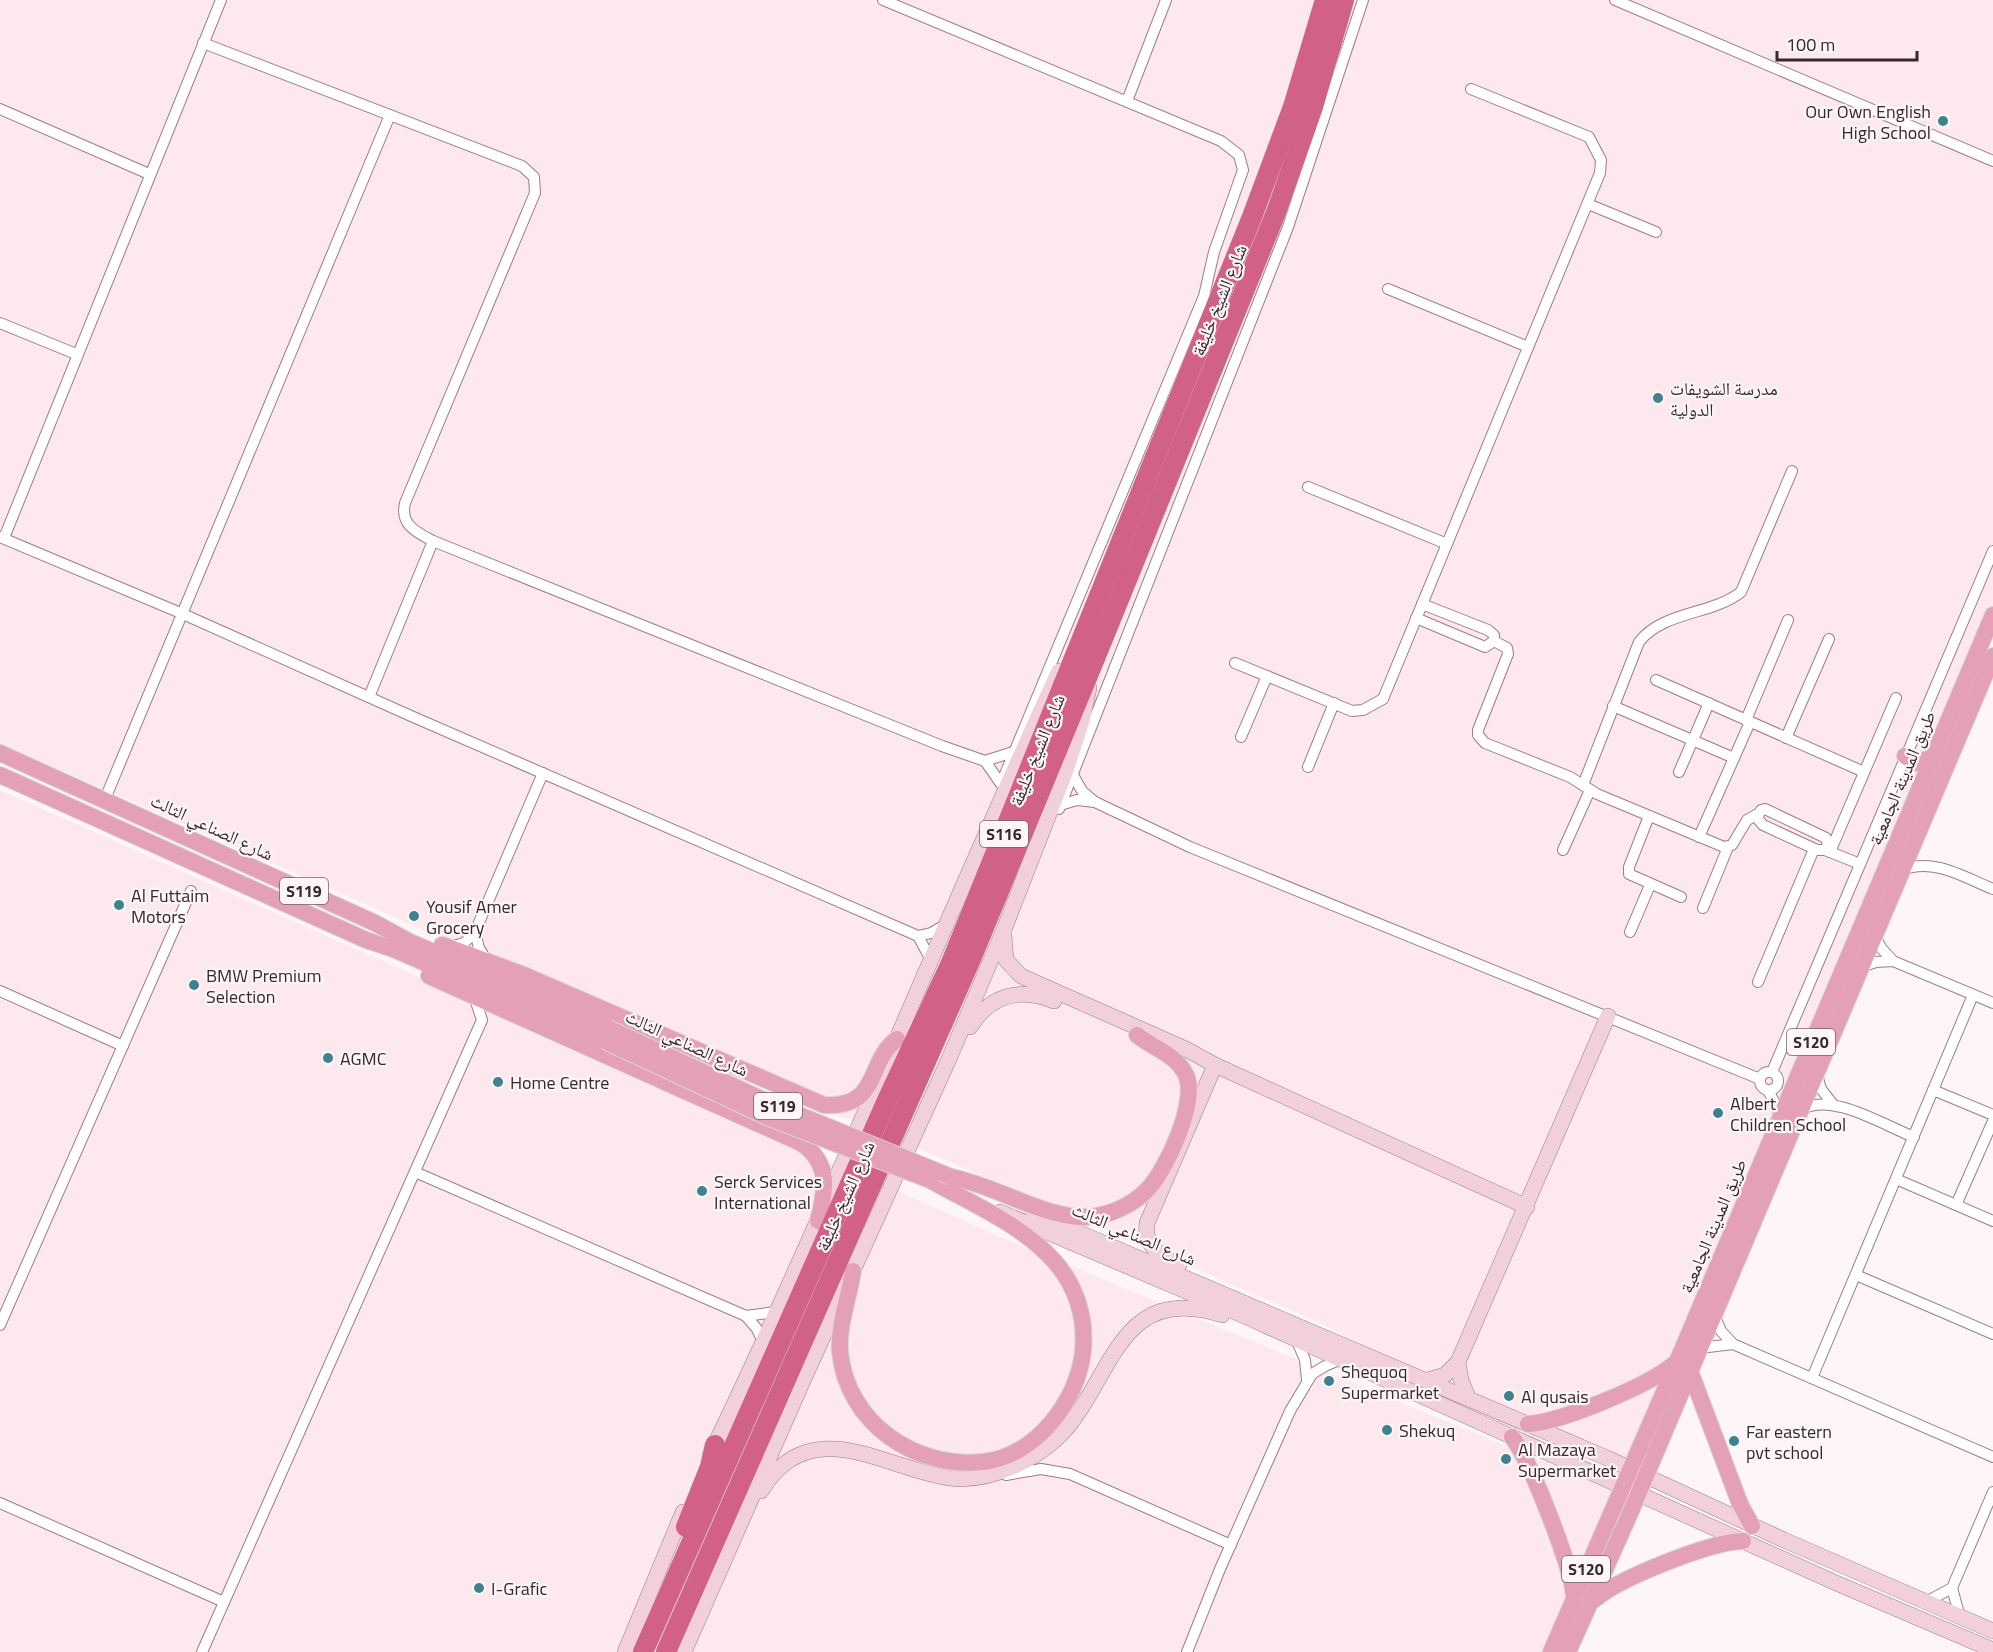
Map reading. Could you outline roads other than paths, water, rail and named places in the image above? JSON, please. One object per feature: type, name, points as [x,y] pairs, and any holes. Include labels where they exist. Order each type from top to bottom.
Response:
[{"type":"highway","name":"شارع الشيخ خليفة","points":[[644,1652],[888,1098],[951,963],[1272,165],[1293,107],[1324,1]]},
{"type":"highway","name":"شارع الشيخ خليفة","points":[[666,1652],[913,1094],[1089,672],[1234,318],[1289,177],[1345,6]]},
{"type":"highway","points":[[1234,318],[1254,311]]},
{"type":"highway","points":[[1138,457],[1146,479]]},
{"type":"highway","points":[[663,1608],[670,1570],[710,1467],[715,1445]]},
{"type":"main road","name":"طريق المدينة الجامعية","points":[[1568,1652],[1631,1511],[1645,1497],[1684,1366],[1780,1114],[1797,1074],[1853,965],[1931,758],[1993,615]]},
{"type":"main road","points":[[625,1652],[687,1504],[818,1221],[1062,665],[1083,637]]},
{"type":"main road","name":"طريق المدينة الجامعية","points":[[1551,1652],[1613,1504],[1614,1483],[1622,1465],[1637,1453],[1684,1366],[1700,1348],[1846,1002],[1853,965],[1874,935],[1901,870],[1986,686],[1993,656]]},
{"type":"main road","points":[[684,1652],[949,1059],[1005,927],[1082,721],[1089,691],[1089,672]]},
{"type":"main road","name":"شارع الصناعي الثالث","points":[[0,753],[375,923],[606,1035],[768,1117],[1210,1288],[1622,1465],[1652,1474],[1752,1526],[1993,1631]]},
{"type":"main road","points":[[1905,756],[1916,763],[1931,758]]},
{"type":"main road","name":"شارع الصناعي الثالث","points":[[0,775],[366,940],[606,1035],[951,1177],[986,1185],[1025,1217],[1743,1541],[1991,1646]]},
{"type":"main road","points":[[375,923],[398,928],[488,961],[824,1105],[842,1105],[865,1091],[889,1048],[897,1039]]},
{"type":"main road","points":[[1005,927],[1004,954],[1016,973],[1527,1207]]},
{"type":"main road","points":[[366,940],[394,959],[475,999],[809,1148],[820,1162],[825,1179],[818,1221]]},
{"type":"main road","points":[[949,1059],[983,1009],[1014,993],[1040,995],[1194,1059],[1210,1063]]},
{"type":"main road","points":[[1428,1380],[1445,1374],[1458,1362],[1608,1016]]},
{"type":"main road","points":[[1025,1217],[1101,1215],[1128,1205],[1156,1179],[1186,1112],[1190,1085],[1182,1068],[1173,1057],[1137,1035]]},
{"type":"main road","points":[[1210,1063],[1204,1093],[1146,1230],[1154,1251],[1195,1274],[1210,1288]]},
{"type":"main road","points":[[1204,1093],[1235,1075]]},
{"type":"main road","points":[[853,1271],[840,1333],[840,1352],[844,1370],[858,1404],[883,1432],[915,1452],[952,1461],[984,1462],[1018,1450],[1046,1428],[1071,1395],[1082,1360],[1083,1322],[1074,1291],[1025,1217]]},
{"type":"main road","points":[[734,1537],[770,1478],[796,1458],[816,1450],[837,1448],[858,1451],[949,1478],[990,1476],[1030,1459],[1055,1439],[1076,1415],[1119,1342],[1148,1319],[1172,1310],[1193,1308],[1234,1318],[1249,1318]]},
{"type":"main road","points":[[1458,1362],[1461,1380],[1468,1398]]},
{"type":"main road","points":[[1528,1424],[1550,1421],[1684,1366],[1740,1504],[1752,1526]]},
{"type":"main road","points":[[1512,1437],[1525,1459],[1560,1548],[1572,1579],[1574,1596]]},
{"type":"main road","points":[[1637,1453],[1652,1474]]},
{"type":"main road","points":[[1613,1504],[1624,1504],[1631,1511]]},
{"type":"main road","points":[[1591,1602],[1619,1584],[1689,1555],[1720,1543],[1743,1541]]},
{"type":"street","points":[[221,0],[2,538],[183,614],[918,936],[938,931],[948,922]]},
{"type":"street","points":[[883,0],[901,4],[1221,141],[1232,147],[1242,162],[1242,178],[1215,252],[1204,296],[1013,752],[992,806],[993,819]]},
{"type":"street","points":[[1127,101],[1166,0]]},
{"type":"street","points":[[1031,858],[1044,839],[1072,776],[1288,228],[1363,0]]},
{"type":"street","points":[[1615,0],[1993,161]]},
{"type":"street","points":[[203,43],[522,166],[534,177],[535,194],[405,502],[407,523],[433,541],[942,746],[985,761],[1001,784]]},
{"type":"street","points":[[1235,663],[1356,712],[1380,703],[1588,204],[1602,165],[1595,145],[1589,137],[1471,89]]},
{"type":"street","points":[[0,109],[149,174]]},
{"type":"street","points":[[105,799],[390,115]]},
{"type":"street","points":[[1588,204],[1656,232]]},
{"type":"street","points":[[1388,289],[1528,347]]},
{"type":"street","points":[[0,323],[76,354]]},
{"type":"street","points":[[1563,850],[1587,788],[1613,706],[1644,635],[1658,626],[1729,599],[1741,592],[1792,471]]},
{"type":"street","points":[[1308,487],[1447,544]]},
{"type":"street","points":[[369,697],[433,541]]},
{"type":"street","points":[[1768,1090],[1776,1087],[1775,1076],[1860,864],[1993,551]]},
{"type":"street","points":[[1422,604],[1491,632],[1494,641],[1507,648],[1508,654],[1478,729],[1480,740],[1570,777],[1587,788],[1649,816],[1728,847]]},
{"type":"street","points":[[1416,618],[1485,647],[1494,641]]},
{"type":"street","points":[[1452,633],[1458,618]]},
{"type":"street","points":[[1699,837],[1734,758],[1788,620]]},
{"type":"street","points":[[1786,738],[1829,639]]},
{"type":"street","points":[[1241,737],[1267,676]]},
{"type":"street","points":[[1656,680],[1864,772]]},
{"type":"street","points":[[1758,982],[1864,772],[1896,698]]},
{"type":"street","points":[[1308,767],[1334,703]]},
{"type":"street","points":[[1678,772],[1709,703]]},
{"type":"street","points":[[1613,706],[1734,758]]},
{"type":"street","points":[[985,761],[1013,752]]},
{"type":"street","points":[[449,948],[464,943],[476,932],[543,773]]},
{"type":"street","points":[[1072,776],[1082,791],[1095,802],[1190,847],[1452,956],[1608,1016],[1760,1079]]},
{"type":"street","points":[[1060,805],[1077,800],[1095,802]]},
{"type":"street","points":[[1703,909],[1728,847],[1734,843],[1747,820],[1765,809],[1822,835],[1828,842],[1823,850]]},
{"type":"street","points":[[1758,814],[1759,822],[1763,825],[1860,864]]},
{"type":"street","points":[[1649,816],[1628,870],[1632,878],[1682,897]]},
{"type":"street","points":[[1901,870],[1918,864],[1939,867],[1993,889]]},
{"type":"street","points":[[1630,932],[1650,885]]},
{"type":"street","points":[[0,1325],[191,891]]},
{"type":"street","points":[[476,932],[479,948],[488,961]]},
{"type":"street","points":[[1874,935],[1893,962]]},
{"type":"street","points":[[918,936],[932,962]]},
{"type":"street","points":[[1853,965],[1893,962],[1993,1003]]},
{"type":"street","points":[[0,991],[123,1046]]},
{"type":"street","points":[[1812,1378],[1973,995]]},
{"type":"street","points":[[202,1652],[482,1020],[475,999]]},
{"type":"street","points":[[482,1020],[505,1012]]},
{"type":"street","points":[[1817,1072],[1821,1089],[1832,1103]]},
{"type":"street","points":[[1780,1114],[1760,1079],[1764,1073],[1775,1076],[1797,1074]]},
{"type":"street","points":[[1934,1090],[1993,1115]]},
{"type":"street","points":[[1800,1110],[1815,1103],[1832,1103],[1914,1137]]},
{"type":"street","points":[[1956,1205],[1993,1121]]},
{"type":"street","points":[[415,1172],[746,1316],[757,1329],[763,1342]]},
{"type":"street","points":[[1896,1179],[1993,1221]]},
{"type":"street","points":[[1856,1275],[1993,1334]]},
{"type":"street","points":[[746,1316],[776,1312]]},
{"type":"street","points":[[1714,1315],[1721,1331],[1733,1344],[1993,1457]]},
{"type":"street","points":[[1297,1341],[1305,1360],[1307,1380]]},
{"type":"street","points":[[1700,1348],[1733,1344]]},
{"type":"street","points":[[1187,1652],[1290,1411],[1307,1380],[1324,1365],[1339,1360]]},
{"type":"street","points":[[990,1476],[1041,1469],[1070,1474],[1231,1545]]},
{"type":"street","points":[[1960,1617],[1952,1588],[1993,1492]]},
{"type":"street","points":[[0,1503],[224,1602]]},
{"type":"street","points":[[1926,1602],[1952,1588]]},
{"type":"place","name":"Our Own English High School","points":[[1943,121]]},
{"type":"place","name":"مدرسة الشويفات الدولية","points":[[1658,398]]},
{"type":"place","name":"Al Futtaim Motors","points":[[119,905]]},
{"type":"place","name":"Yousif Amer Grocery","points":[[414,916]]},
{"type":"place","name":"BMW Premium Selection","points":[[194,985]]},
{"type":"place","name":"AGMC","points":[[328,1058]]},
{"type":"place","name":"Home Centre","points":[[498,1082]]},
{"type":"place","name":"Albert Children School","points":[[1718,1113]]},
{"type":"place","name":"Serck Services International","points":[[702,1191]]},
{"type":"place","name":"Shequoq Supermarket","points":[[1329,1381]]},
{"type":"place","name":"Al qusais","points":[[1509,1396]]},
{"type":"place","name":"Shekuq","points":[[1387,1430]]},
{"type":"place","name":"Far eastern pvt school","points":[[1734,1441]]},
{"type":"place","name":"Al Mazaya Supermarket","points":[[1506,1459]]},
{"type":"place","name":"I-Grafic","points":[[479,1588]]}]
